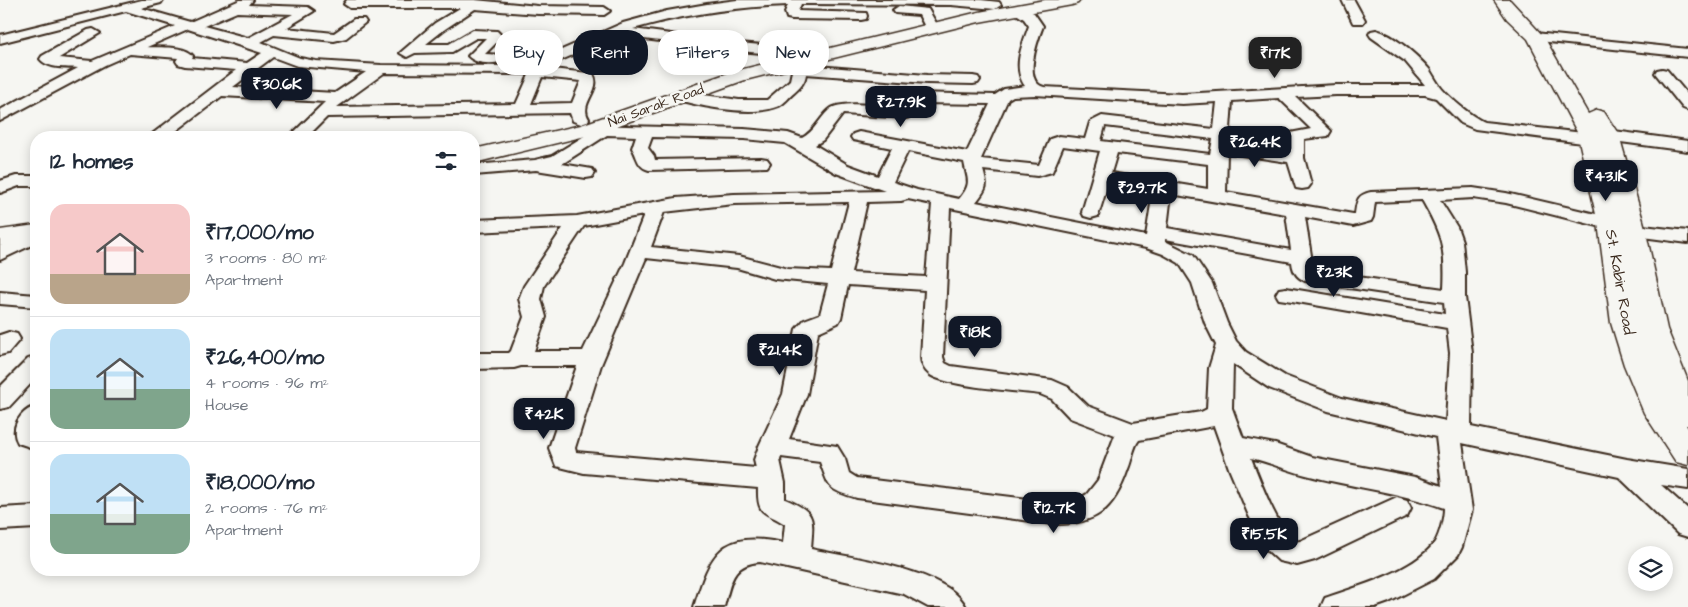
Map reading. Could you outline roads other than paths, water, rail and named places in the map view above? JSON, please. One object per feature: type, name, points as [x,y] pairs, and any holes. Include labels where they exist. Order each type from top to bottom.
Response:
[{"type":"main road","name":"Nai Sarak Road","points":[[829,52],[995,5],[1019,5],[1070,0]]},
{"type":"main road","name":"St. Kabir Road","points":[[1509,2],[1513,15],[1543,37],[1595,135],[1634,232],[1653,330],[1668,371],[1688,414]]},
{"type":"main road","name":"Nai Sarak Road","points":[[829,49],[865,34],[930,24],[1019,5]]},
{"type":"main road","name":"Nai Sarak Road","points":[[480,166],[727,68],[758,65]]},
{"type":"main road","name":"Nai Sarak Road","points":[[480,144],[589,123],[683,97],[738,76],[758,71]]},
{"type":"main road","name":"St. Kabir Road","points":[[1595,135],[1625,323],[1655,404],[1688,452]]},
{"type":"main road","points":[[0,224],[30,220]]},
{"type":"main road","points":[[4,247],[30,236]]},
{"type":"street","points":[[0,39],[157,0]]},
{"type":"street","points":[[0,116],[126,49],[235,8],[249,0]]},
{"type":"street","points":[[353,0],[350,4],[477,3],[538,10],[606,6],[601,22],[605,30]]},
{"type":"street","points":[[797,0],[790,13],[792,15],[951,1],[995,5]]},
{"type":"street","points":[[620,29],[667,15],[692,5],[797,0],[851,0],[861,9],[920,10],[925,14],[930,24]]},
{"type":"street","points":[[1348,0],[1358,20]]},
{"type":"street","points":[[303,131],[338,98],[384,69],[440,26],[477,3]]},
{"type":"street","points":[[1019,5],[1036,26],[1026,56],[1026,77],[1035,90]]},
{"type":"street","points":[[128,8],[250,44],[298,62],[316,65],[384,69],[495,70]]},
{"type":"street","points":[[235,8],[308,11],[250,44]]},
{"type":"street","points":[[861,9],[865,34]]},
{"type":"street","points":[[272,31],[334,37],[341,35],[359,22]]},
{"type":"street","points":[[620,29],[636,34],[687,39],[758,52]]},
{"type":"street","points":[[93,33],[47,59],[54,62],[94,65]]},
{"type":"street","points":[[411,49],[452,48],[469,35],[492,34],[495,36],[494,38],[475,56],[479,58],[495,58]]},
{"type":"street","points":[[1376,34],[1418,65],[1428,76],[1436,92],[1473,124],[1499,130],[1595,135],[1688,146]]},
{"type":"street","points":[[1543,37],[1688,53]]},
{"type":"street","points":[[126,49],[183,54],[186,56],[183,61],[185,62],[249,67]]},
{"type":"street","points":[[166,131],[185,118],[249,67],[272,52]]},
{"type":"street","points":[[829,65],[934,80],[973,80]]},
{"type":"street","points":[[1662,72],[1685,98]]},
{"type":"street","points":[[480,168],[535,165],[558,160],[589,123],[588,77],[563,74]]},
{"type":"street","points":[[522,108],[531,75]]},
{"type":"street","points":[[683,97],[740,104],[768,104],[774,102],[798,81],[798,75]]},
{"type":"street","points":[[964,205],[978,183],[972,160],[1002,96],[1009,92],[1035,90],[1064,95],[1182,99],[1345,90],[1418,89],[1436,92]]},
{"type":"street","points":[[219,91],[338,98]]},
{"type":"street","points":[[1283,93],[1323,131],[1322,133],[1296,136],[1296,158],[1302,184]]},
{"type":"street","points":[[1218,196],[1219,147],[1225,97]]},
{"type":"street","points":[[804,145],[817,136],[835,112],[841,109],[906,113],[910,112],[912,100],[915,98],[1000,100]]},
{"type":"street","points":[[323,112],[522,108],[589,123],[645,132],[769,135],[788,138],[804,145],[842,169],[913,196]]},
{"type":"street","points":[[1116,112],[1196,120],[1201,125],[1202,133]]},
{"type":"street","points":[[1092,144],[1096,125],[1102,121],[1202,133],[1219,147]]},
{"type":"street","points":[[645,132],[640,148],[646,156],[646,162],[649,165],[761,163]]},
{"type":"street","points":[[859,137],[972,160],[1037,170],[1046,168],[1056,143],[1060,141],[1110,147],[1219,147],[1296,158]]},
{"type":"street","points":[[882,185],[902,145]]},
{"type":"street","points":[[1091,212],[1110,147]]},
{"type":"street","points":[[535,165],[586,173]]},
{"type":"street","points":[[1100,177],[1342,219],[1360,220],[1364,217],[1366,199],[1460,192],[1484,194],[1610,223]]},
{"type":"street","points":[[0,188],[16,181],[30,181]]},
{"type":"street","points":[[1156,238],[1163,187]]},
{"type":"street","points":[[1336,607],[1379,593],[1424,570],[1448,547],[1458,510],[1454,432],[1458,421],[1461,353],[1454,297],[1455,272],[1452,241],[1446,226],[1428,195]]},
{"type":"street","points":[[480,226],[577,222],[656,208],[734,199],[913,196],[1156,238],[1301,258]]},
{"type":"street","points":[[796,557],[799,522],[794,515],[773,506],[771,499],[772,479],[766,460],[795,394],[807,329],[812,324],[830,318],[859,197]]},
{"type":"street","points":[[941,200],[932,357],[933,364],[940,372],[1044,386],[1060,393],[1079,412],[1132,432],[1206,420],[1217,415],[1220,409]]},
{"type":"street","points":[[656,208],[641,252],[591,359],[562,448],[565,459],[584,463],[772,479]]},
{"type":"street","points":[[1295,210],[1301,258],[1305,272],[1318,278],[1454,297]]},
{"type":"street","points":[[518,358],[533,325],[534,317],[530,299],[534,286],[577,222]]},
{"type":"street","points":[[1634,232],[1688,237]]},
{"type":"street","points":[[1156,238],[1170,250],[1186,259],[1195,272],[1202,283],[1216,323],[1228,346],[1238,357],[1255,370],[1277,382],[1337,405],[1627,470],[1688,479]]},
{"type":"street","points":[[4,247],[30,249]]},
{"type":"street","points":[[641,252],[739,262],[788,275],[936,284]]},
{"type":"street","points":[[1286,294],[1457,323]]},
{"type":"street","points":[[0,298],[30,300]]},
{"type":"street","points":[[1228,346],[1221,360],[1220,409],[1252,494],[1279,544],[1292,554],[1306,552],[1398,508]]},
{"type":"street","points":[[480,361],[508,361],[518,358],[591,359]]},
{"type":"street","points":[[0,375],[30,371]]},
{"type":"street","points":[[0,401],[30,372]]},
{"type":"street","points":[[30,422],[26,430],[27,436],[30,437]]},
{"type":"street","points":[[772,446],[828,453],[833,462],[835,476],[840,482],[857,488],[1053,513],[1074,513],[1087,509],[1096,502],[1109,486],[1126,438],[1132,432]]},
{"type":"street","points":[[1234,445],[1275,454],[1310,466],[1415,487],[1458,502]]},
{"type":"street","points":[[1627,470],[1688,526]]},
{"type":"street","points":[[0,519],[30,517]]},
{"type":"street","points":[[709,607],[724,566],[731,557],[739,551],[760,550],[910,582],[952,607]]}]
